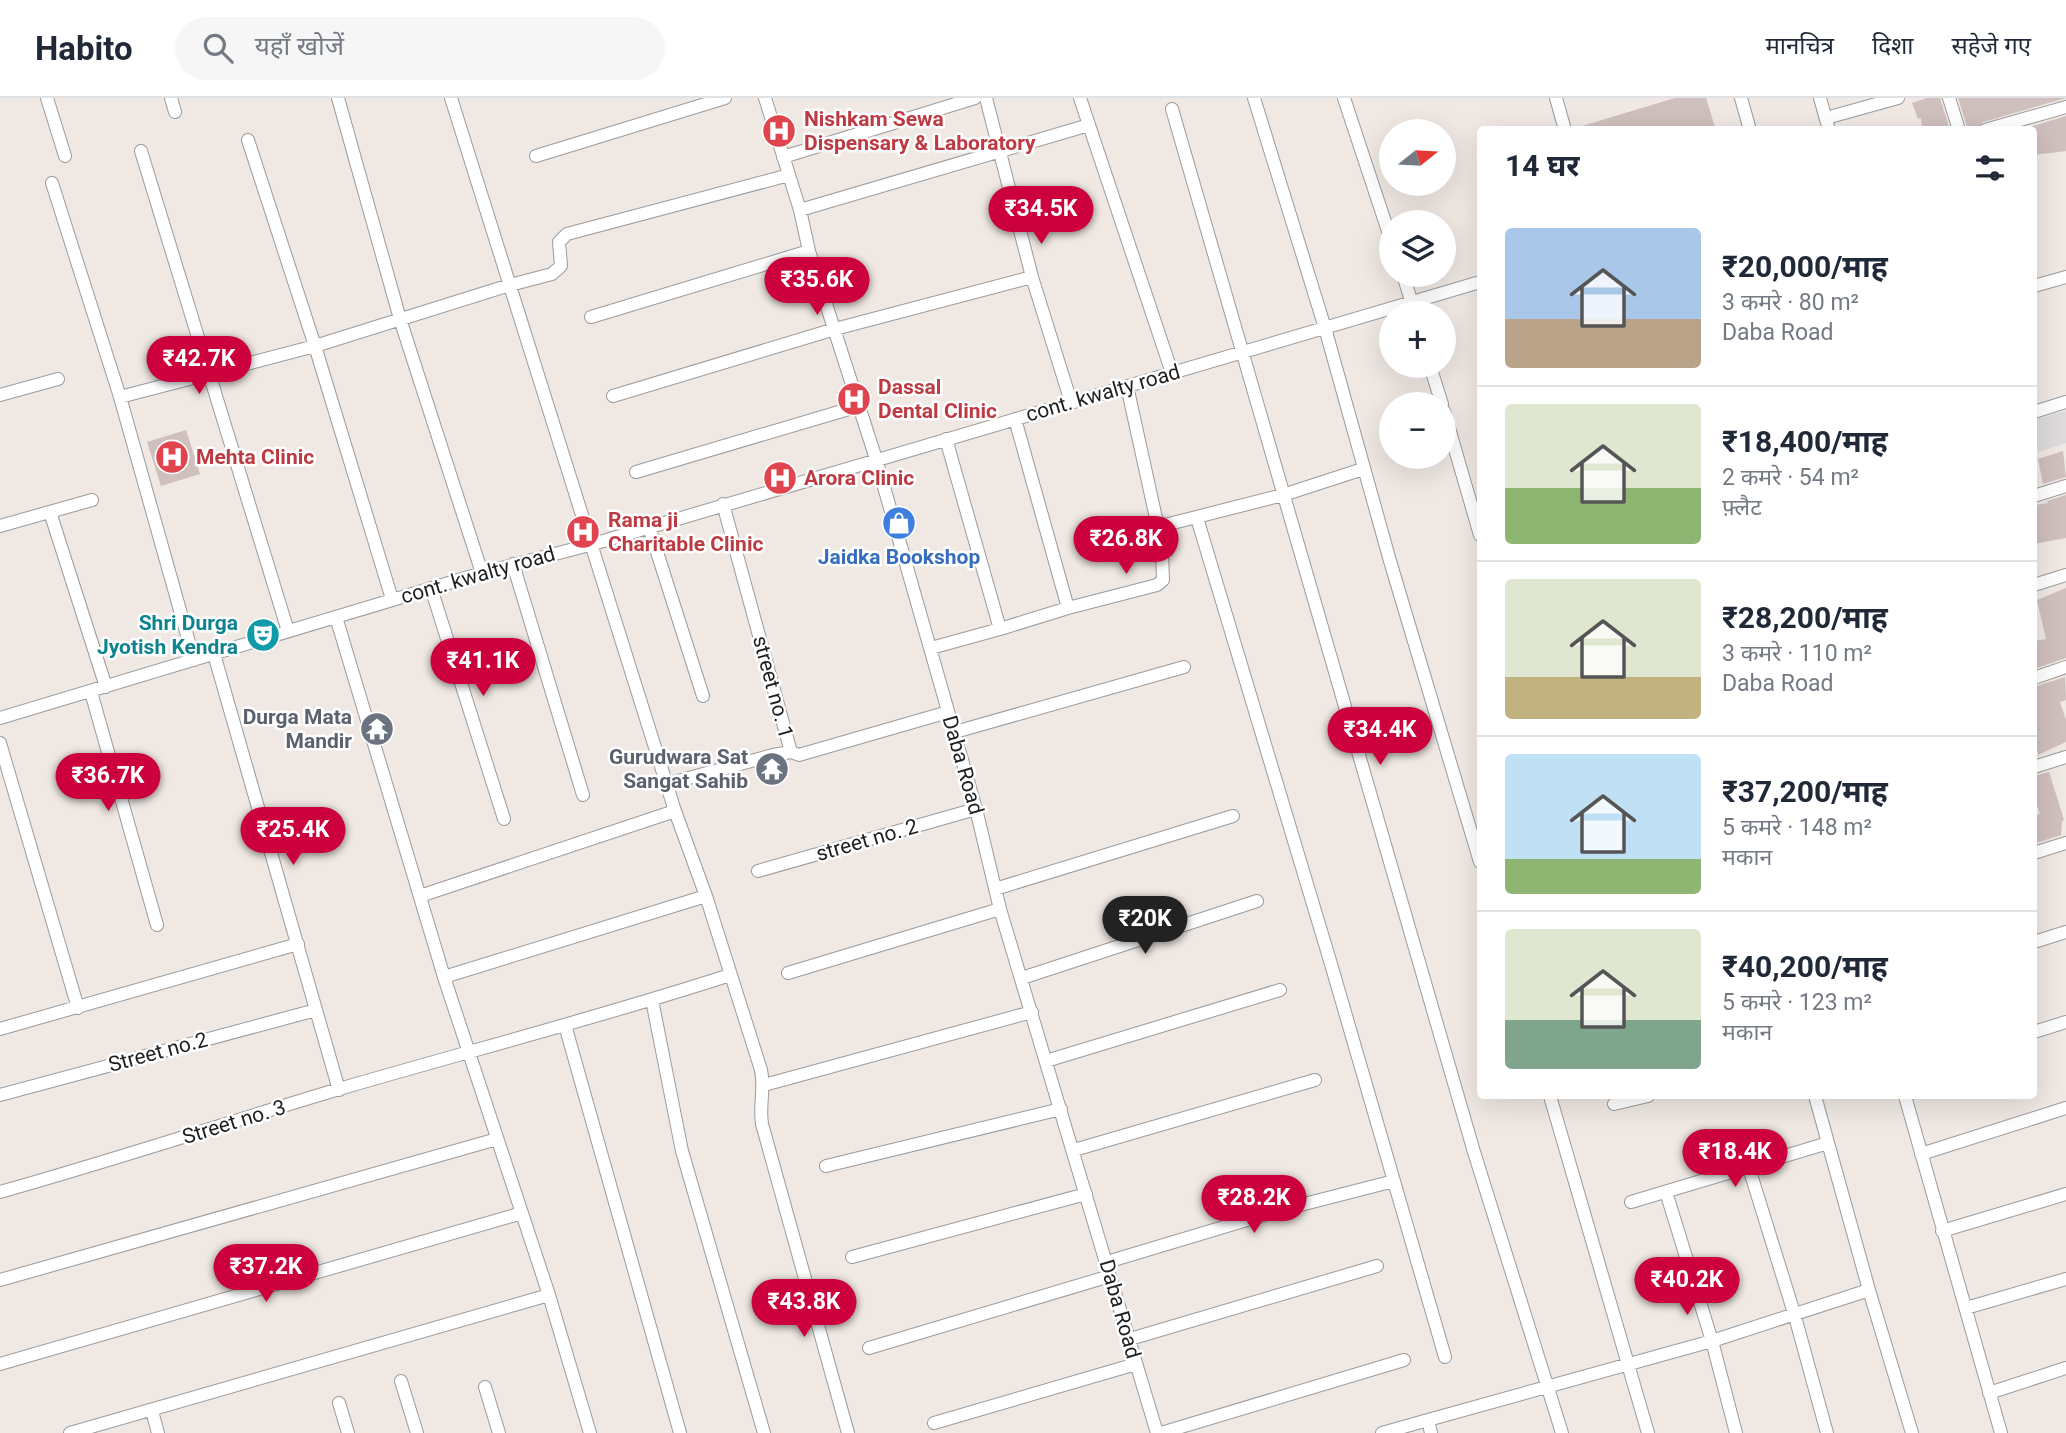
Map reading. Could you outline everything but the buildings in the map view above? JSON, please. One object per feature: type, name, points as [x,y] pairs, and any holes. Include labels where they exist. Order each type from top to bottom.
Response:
[{"type":"street","points":[[47,98],[65,156]]},
{"type":"street","points":[[171,98],[175,112]]},
{"type":"street","points":[[338,98],[400,319],[482,573]]},
{"type":"street","points":[[451,98],[675,811],[706,896],[761,1070],[764,1085],[762,1125],[848,1433]]},
{"type":"street","points":[[536,156],[725,98]]},
{"type":"street","name":"Daba Road","points":[[765,98],[876,459],[955,732],[1000,909],[1159,1433]]},
{"type":"street","points":[[783,157],[975,98]]},
{"type":"street","points":[[986,98],[1032,277],[1071,402]]},
{"type":"street","points":[[1080,98],[1172,373]]},
{"type":"street","points":[[1254,98],[1325,328],[1363,469],[1477,852]]},
{"type":"street","points":[[1345,98],[1381,210]]},
{"type":"street","points":[[1556,98],[1564,126]]},
{"type":"street","points":[[1741,98],[1749,126]]},
{"type":"street","points":[[1820,98],[1828,124],[1898,98]]},
{"type":"street","points":[[1949,98],[1958,126]]},
{"type":"street","points":[[1999,126],[2066,107]]},
{"type":"street","points":[[1172,109],[1474,1152],[1562,1433]]},
{"type":"street","points":[[800,210],[1089,125]]},
{"type":"street","points":[[248,141],[315,346],[392,599]]},
{"type":"street","points":[[141,151],[288,631]]},
{"type":"street","points":[[120,397],[315,346],[552,274],[559,270],[559,242],[567,234],[789,175]]},
{"type":"street","points":[[52,183],[120,397],[194,660]]},
{"type":"street","points":[[591,317],[810,251]]},
{"type":"street","points":[[2037,285],[2066,276]]},
{"type":"street","points":[[613,396],[835,329],[1032,277]]},
{"type":"street","name":"cont. kwalty road","points":[[1431,301],[1477,283]]},
{"type":"street","name":"cont. kwalty road","points":[[0,718],[392,599],[593,544],[1325,328],[1379,316]]},
{"type":"street","points":[[0,395],[58,379]]},
{"type":"street","points":[[931,648],[1160,583],[1164,576],[1161,527],[1156,518],[1127,386]]},
{"type":"street","points":[[2037,411],[2066,402]]},
{"type":"street","points":[[636,472],[859,406]]},
{"type":"street","points":[[1015,419],[1068,608]]},
{"type":"street","points":[[946,439],[1000,629]]},
{"type":"street","points":[[1456,452],[1477,525]]},
{"type":"street","points":[[1161,527],[1283,495],[1363,469]]},
{"type":"street","points":[[2037,495],[2066,486]]},
{"type":"street","points":[[0,526],[92,500]]},
{"type":"street","name":"street no. 1","points":[[723,504],[791,752],[799,755],[948,712]]},
{"type":"street","points":[[50,512],[106,687]]},
{"type":"street","points":[[1197,518],[1445,1357]]},
{"type":"street","points":[[649,527],[703,696]]},
{"type":"street","points":[[513,564],[583,795]]},
{"type":"street","points":[[2037,584],[2066,575]]},
{"type":"street","points":[[431,588],[504,819]]},
{"type":"street","points":[[336,617],[444,977],[549,1295],[590,1433]]},
{"type":"street","points":[[214,654],[338,1090]]},
{"type":"street","points":[[955,732],[1184,667]]},
{"type":"street","points":[[2037,677],[2066,667]]},
{"type":"street","points":[[91,692],[157,925]]},
{"type":"street","points":[[0,743],[78,1008]]},
{"type":"street","points":[[667,784],[773,754],[791,752]]},
{"type":"street","points":[[2037,766],[2066,757]]},
{"type":"street","name":"street no. 2","points":[[758,871],[976,809]]},
{"type":"street","points":[[420,896],[675,811]]},
{"type":"street","points":[[995,888],[1233,816]]},
{"type":"street","points":[[2037,852],[2066,843]]},
{"type":"street","points":[[444,977],[706,896]]},
{"type":"street","points":[[1022,978],[1257,901]]},
{"type":"street","points":[[788,973],[1000,909]]},
{"type":"street","points":[[2037,941],[2066,932]]},
{"type":"street","points":[[0,1029],[298,944]]},
{"type":"street","name":"Street no. 3","points":[[0,1192],[730,975]]},
{"type":"street","points":[[1046,1060],[1280,990]]},
{"type":"street","points":[[652,1000],[682,1151],[764,1433]]},
{"type":"street","name":"Street no.2","points":[[0,1095],[316,1010]]},
{"type":"street","points":[[764,1085],[1031,1012]]},
{"type":"street","points":[[2037,1031],[2066,1022]]},
{"type":"street","points":[[565,1025],[680,1433]]},
{"type":"street","points":[[1074,1150],[1315,1080]]},
{"type":"street","points":[[1551,1099],[1648,1433]]},
{"type":"street","points":[[1614,1104],[1635,1099]]},
{"type":"street","points":[[1816,1099],[1912,1433]]},
{"type":"street","points":[[1906,1099],[2001,1433]]},
{"type":"street","points":[[1921,1154],[2066,1108]]},
{"type":"street","points":[[826,1166],[1061,1109]]},
{"type":"street","points":[[0,1280],[497,1139]]},
{"type":"street","points":[[1631,1202],[1828,1143]]},
{"type":"street","points":[[1749,1168],[1794,1313],[1827,1433]]},
{"type":"street","points":[[1107,1262],[1278,1211],[1394,1181]]},
{"type":"street","points":[[1665,1192],[1712,1340],[1736,1433]]},
{"type":"street","points":[[852,1257],[1086,1194]]},
{"type":"street","points":[[1942,1231],[2066,1194]]},
{"type":"street","points":[[0,1364],[522,1213]]},
{"type":"street","points":[[1130,1339],[1377,1266]]},
{"type":"street","points":[[869,1348],[1110,1276]]},
{"type":"street","points":[[1966,1308],[2066,1279]]},
{"type":"street","points":[[1382,1433],[1429,1427],[1869,1290]]},
{"type":"street","points":[[70,1433],[549,1295]]},
{"type":"street","points":[[1159,1433],[1404,1360]]},
{"type":"street","points":[[934,1423],[1136,1364]]},
{"type":"street","points":[[1989,1393],[2066,1368]]},
{"type":"street","points":[[401,1381],[417,1433]]},
{"type":"street","points":[[485,1387],[499,1433]]},
{"type":"street","points":[[340,1403],[348,1433]]},
{"type":"street","points":[[152,1411],[158,1433]]},
{"type":"shaded area","points":[[2066,411],[2066,443],[2038,452],[2037,419]]},
{"type":"place","name":"Nishkam Sewa Dispensary & Laboratory","points":[[779,131]]},
{"type":"place","name":"Dassal Dental Clinic","points":[[854,399]]},
{"type":"place","name":"Mehta Clinic","points":[[172,457]]},
{"type":"place","name":"Arora Clinic","points":[[780,478]]},
{"type":"place","name":"Jaidka Bookshop","points":[[899,523]]},
{"type":"place","name":"Rama ji Charitable Clinic","points":[[583,532]]},
{"type":"place","name":"Shri Durga Jyotish Kendra","points":[[263,635]]},
{"type":"place","name":"Durga Mata Mandir","points":[[377,729]]},
{"type":"place","name":"Gurudwara Sat Sangat Sahib","points":[[772,769]]}]
